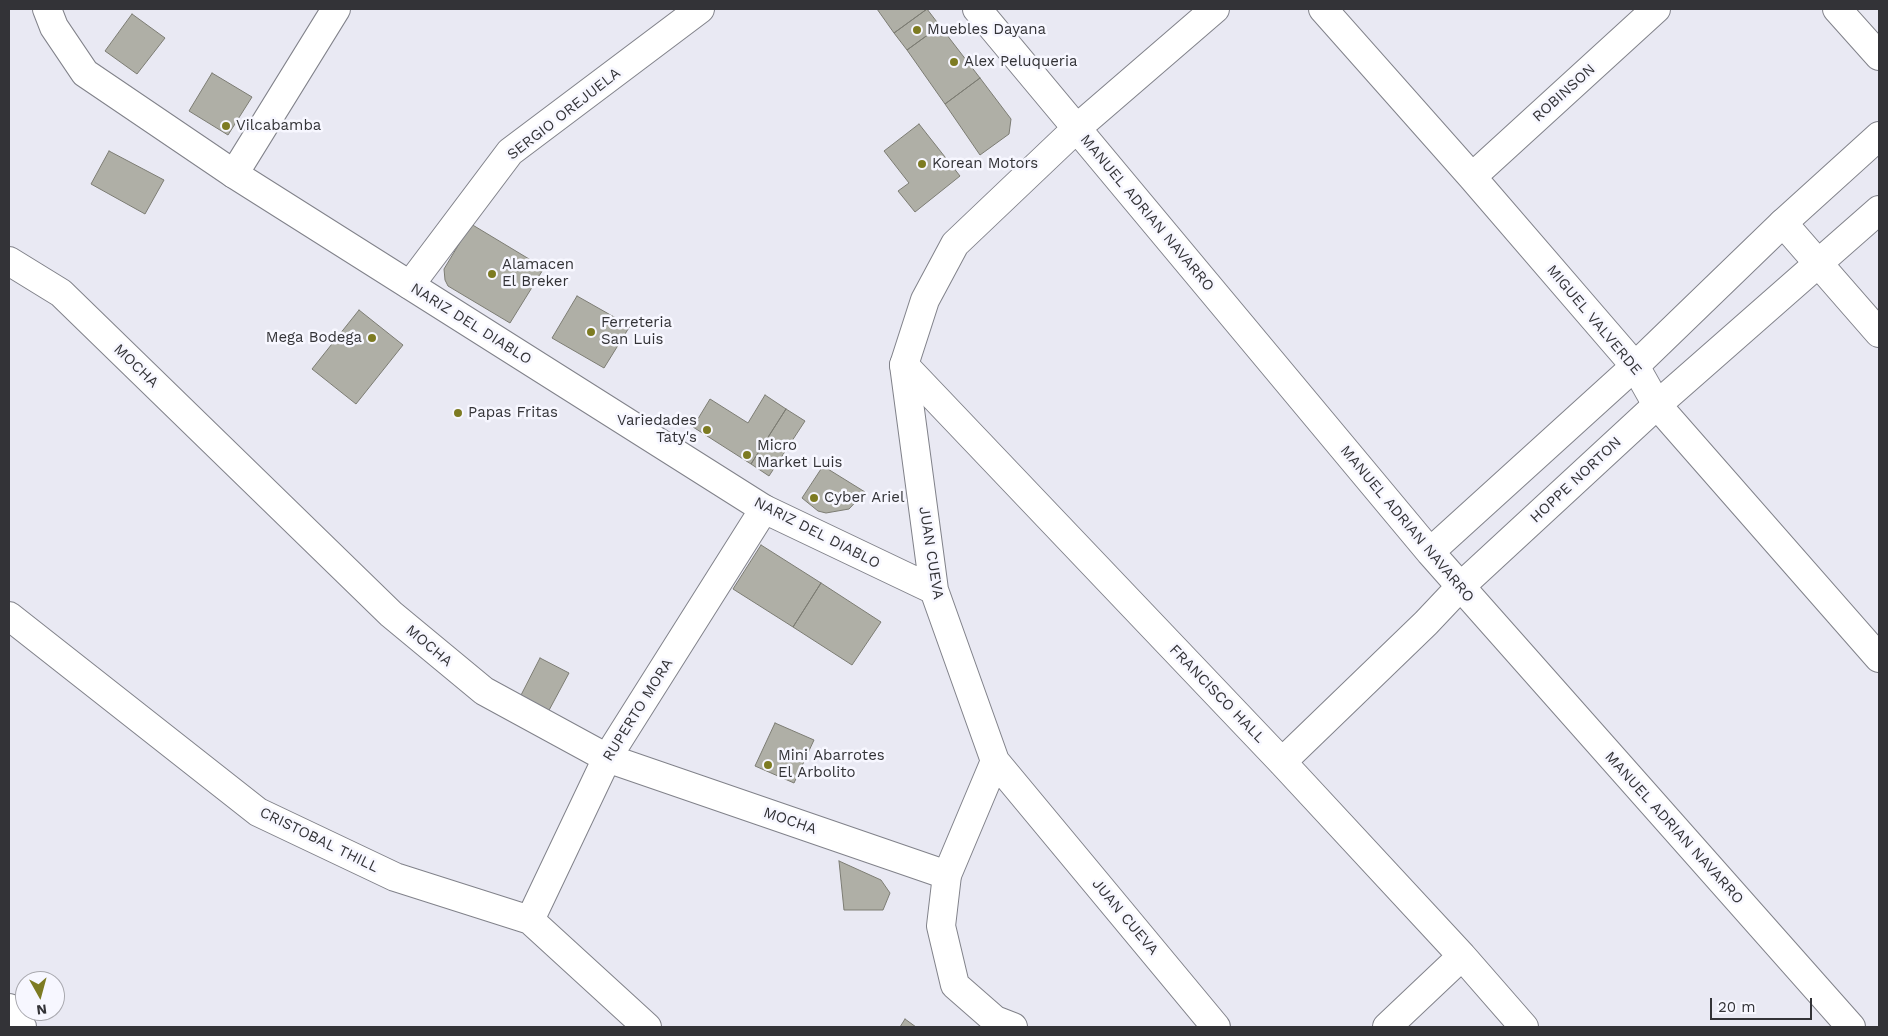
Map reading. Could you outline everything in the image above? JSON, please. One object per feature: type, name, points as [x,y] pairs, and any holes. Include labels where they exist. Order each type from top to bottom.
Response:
[{"type":"street","name":"NARIZ DEL DIABLO","points":[[47,9],[54,27],[85,73],[234,174],[764,509],[934,590]]},
{"type":"street","points":[[234,174],[336,9]]},
{"type":"street","name":"SERGIO OREJUELA","points":[[410,285],[510,152],[700,9]]},
{"type":"street","name":"MANUEL ADRIAN NAVARRO","points":[[977,9],[1460,587],[1851,1027]]},
{"type":"street","points":[[904,365],[925,300],[955,244],[1077,128],[1215,9]]},
{"type":"street","name":"MIGUEL VALVERDE","points":[[1323,9],[1472,176],[1635,366],[1657,405],[1879,658]]},
{"type":"street","name":"ROBINSON","points":[[1472,176],[1656,9]]},
{"type":"street","points":[[1837,9],[1879,56]]},
{"type":"street","points":[[1430,552],[1635,366],[1783,223],[1879,136]]},
{"type":"street","name":"HOPPE NORTON","points":[[1282,762],[1426,623],[1460,587],[1657,405],[1879,210]]},
{"type":"street","points":[[1783,223],[1879,333]]},
{"type":"street","name":"MOCHA","points":[[9,261],[61,292],[391,614],[484,691],[607,758],[947,875]]},
{"type":"street","name":"JUAN CUEVA","points":[[904,365],[934,590],[995,761],[1216,1027]]},
{"type":"street","name":"FRANCISCO HALL","points":[[904,365],[1282,762],[1462,956],[1524,1027]]},
{"type":"street","name":"RUPERTO MORA","points":[[530,920],[607,758],[764,509]]},
{"type":"street","name":"CRISTOBAL THILL","points":[[9,616],[258,812],[395,878],[530,920],[647,1027]]},
{"type":"street","points":[[995,761],[947,875],[941,926],[955,985],[995,1020],[1013,1027]]},
{"type":"street","points":[[1387,1027],[1462,956]]},
{"type":"street","points":[[9,1008],[22,1027]]},
{"type":"building","points":[[877,9],[927,9],[894,33]]},
{"type":"building","name":"Muebles Dayana","points":[[927,9],[940,26],[907,50],[894,33]]},
{"type":"building","points":[[132,14],[165,38],[137,74],[105,51]]},
{"type":"building","points":[[940,26],[980,78],[945,104],[907,50]]},
{"type":"building","points":[[212,73],[252,97],[228,135],[189,111]]},
{"type":"building","points":[[980,78],[1011,119],[1009,134],[980,155],[945,104]]},
{"type":"building","name":"Korean Motors","points":[[919,124],[960,176],[915,212],[898,191],[909,183],[884,151]]},
{"type":"building","points":[[109,151],[164,180],[145,214],[91,184]]},
{"type":"building","name":"Alamacen El Breker","points":[[471,224],[544,268],[510,323],[448,286],[445,280],[444,269]]},
{"type":"building","name":"Ferreteria San Luis","points":[[577,296],[630,326],[604,368],[552,338]]},
{"type":"building","points":[[359,310],[403,345],[356,404],[312,369]]},
{"type":"building","points":[[765,395],[786,409],[751,464],[693,427],[710,399],[748,423]]},
{"type":"building","points":[[786,409],[805,421],[769,476],[751,464]]},
{"type":"building","points":[[823,466],[865,492],[849,509],[826,513],[818,511],[802,498]]},
{"type":"building","points":[[761,545],[821,583],[793,627],[733,589]]},
{"type":"building","points":[[821,583],[881,622],[852,665],[793,627]]},
{"type":"building","points":[[540,658],[569,673],[547,714],[519,699]]},
{"type":"building","points":[[775,723],[814,740],[794,783],[755,766]]},
{"type":"building","points":[[839,861],[881,880],[890,893],[883,910],[844,910]]},
{"type":"building","points":[[905,1019],[916,1027],[900,1027]]},
{"type":"place","name":"Muebles Dayana","points":[[917,30]]},
{"type":"place","name":"Alex Peluqueria","points":[[954,62]]},
{"type":"place","name":"Vilcabamba","points":[[226,126]]},
{"type":"place","name":"Korean Motors","points":[[922,164]]},
{"type":"place","name":"Alamacen El Breker","points":[[492,274]]},
{"type":"place","name":"Ferreteria San Luis","points":[[591,332]]},
{"type":"place","name":"Mega Bodega","points":[[372,338]]},
{"type":"place","name":"Papas Fritas","points":[[458,413]]},
{"type":"place","name":"Variedades Taty's","points":[[707,430]]},
{"type":"place","name":"Micro Market Luis","points":[[747,455]]},
{"type":"place","name":"Cyber Ariel","points":[[814,498]]},
{"type":"place","name":"Mini Abarrotes El Arbolito","points":[[768,765]]}]
